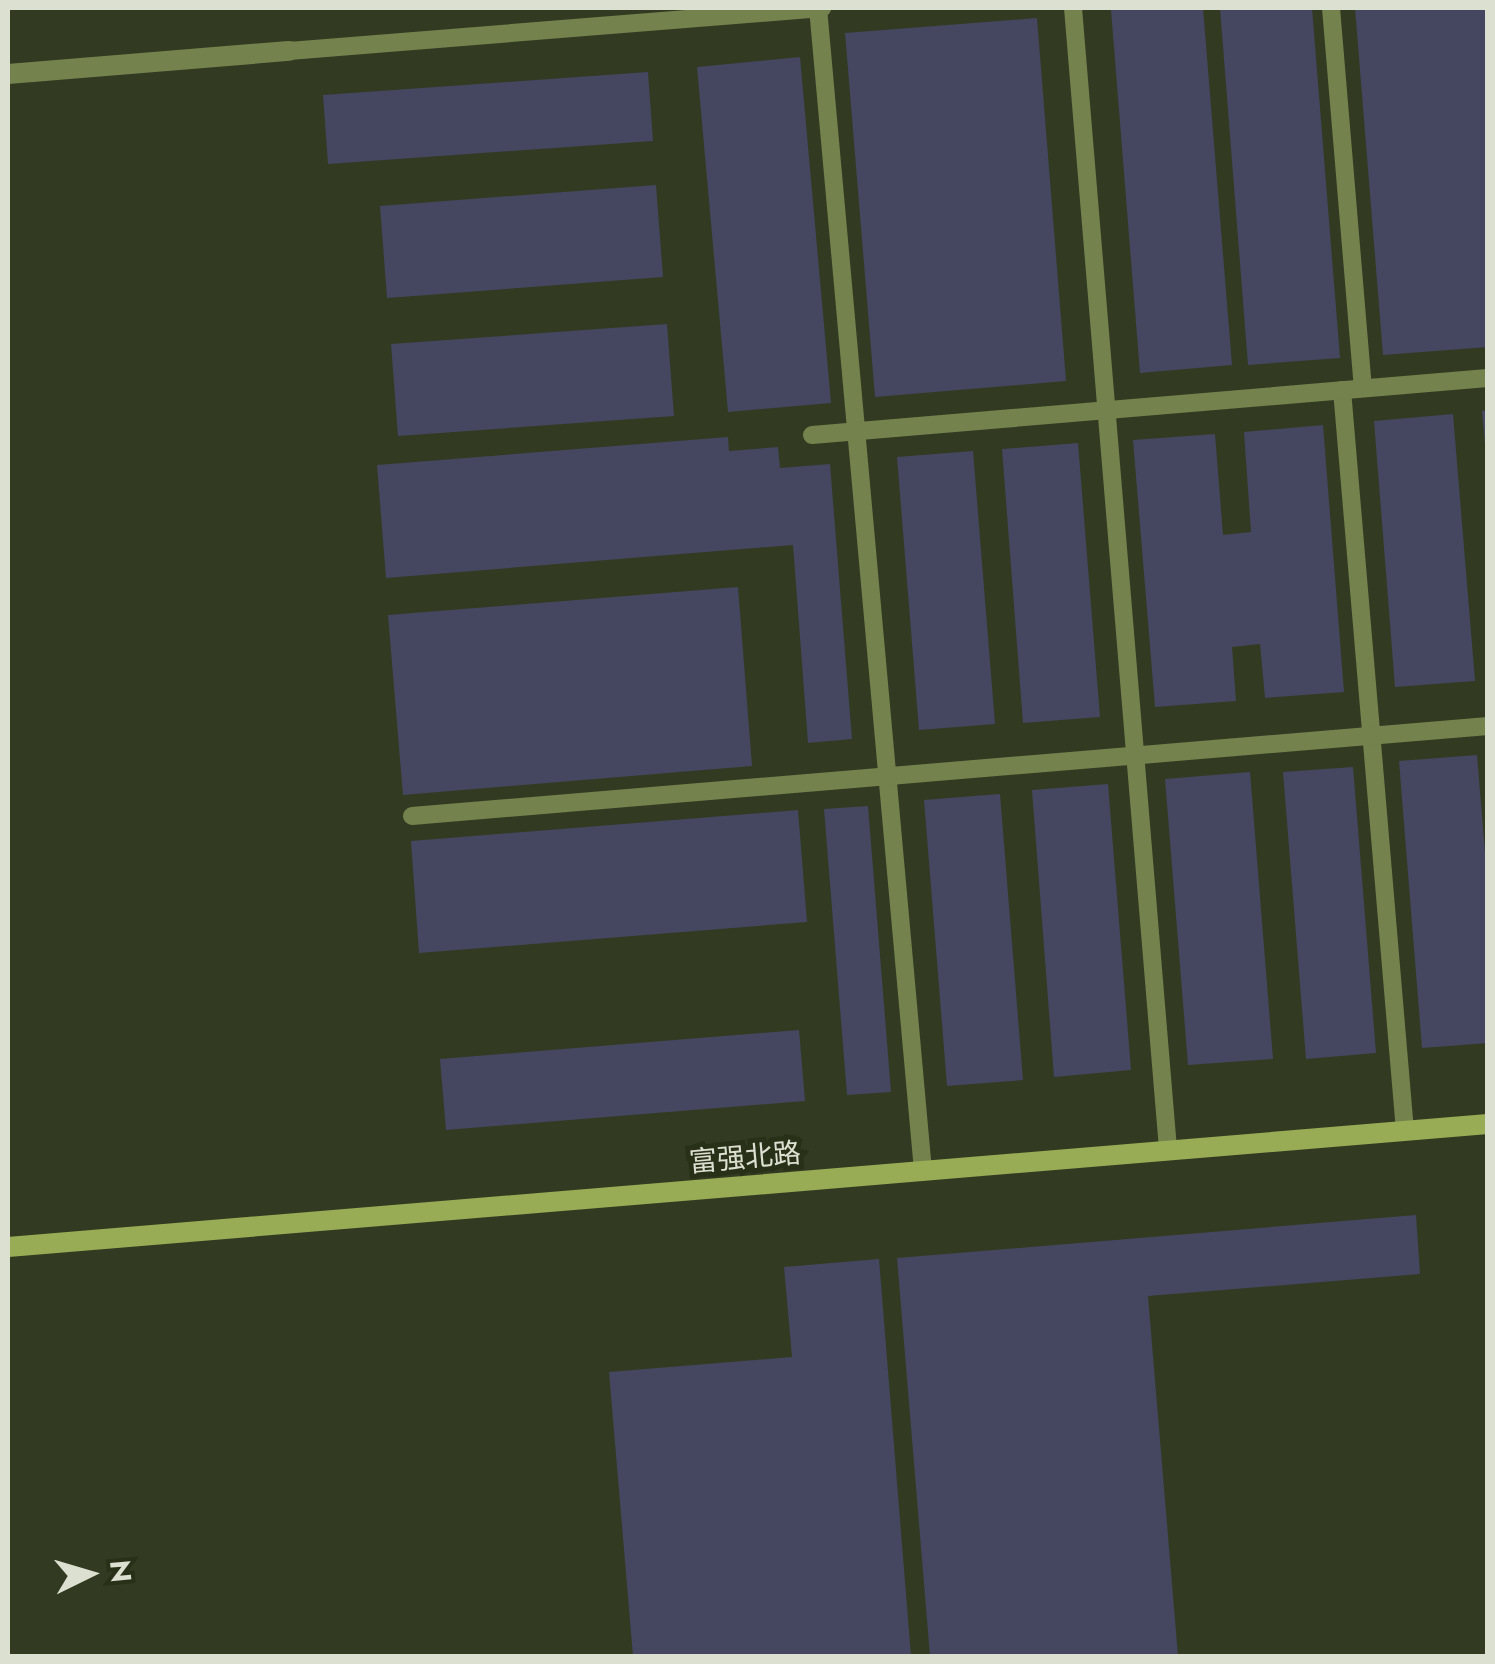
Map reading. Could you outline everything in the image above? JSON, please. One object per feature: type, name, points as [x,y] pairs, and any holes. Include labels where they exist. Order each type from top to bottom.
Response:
[{"type":"street","points":[[8,74],[289,51]]},
{"type":"street","name":"富强北路","points":[[8,1246],[1488,1124]]},
{"type":"lane","points":[[289,51],[819,8],[923,1170]]},
{"type":"lane","points":[[1073,8],[1168,1150]]},
{"type":"lane","points":[[1331,8],[1363,388]]},
{"type":"lane","points":[[812,435],[1488,378]]},
{"type":"lane","points":[[1342,390],[1405,1131]]},
{"type":"lane","points":[[412,816],[1488,726]]},
{"type":"building","points":[[1203,8],[1232,365],[1140,373],[1111,10]]},
{"type":"building","points":[[1220,8],[1312,8],[1340,358],[1248,365]]},
{"type":"building","points":[[1355,8],[1488,8],[1488,347],[1383,355]]},
{"type":"building","points":[[1037,18],[1066,381],[875,397],[845,33]]},
{"type":"building","points":[[800,57],[831,403],[728,412],[697,67]]},
{"type":"building","points":[[648,72],[653,141],[328,164],[323,95]]},
{"type":"building","points":[[656,185],[663,277],[387,298],[380,206]]},
{"type":"building","points":[[667,324],[674,416],[398,436],[391,344]]},
{"type":"building","points":[[1488,410],[1488,444],[1485,444],[1482,411]]},
{"type":"building","points":[[1453,414],[1475,681],[1395,687],[1374,421]]},
{"type":"building","points":[[1323,425],[1344,692],[1265,698],[1260,644],[1232,647],[1236,701],[1155,707],[1133,440],[1215,434],[1223,535],[1251,532],[1244,432]]},
{"type":"building","points":[[728,437],[729,451],[778,447],[780,468],[830,464],[852,739],[808,743],[793,545],[386,578],[377,465]]},
{"type":"building","points":[[1078,443],[1100,717],[1023,723],[1002,449]]},
{"type":"building","points":[[973,451],[995,724],[919,730],[897,457]]},
{"type":"building","points":[[738,587],[752,766],[403,795],[388,615]]},
{"type":"building","points":[[1477,755],[1488,889],[1488,1043],[1422,1048],[1399,761]]},
{"type":"building","points":[[1353,767],[1376,1053],[1306,1059],[1283,772]]},
{"type":"building","points":[[1250,772],[1273,1059],[1188,1065],[1165,779]]},
{"type":"building","points":[[1108,784],[1131,1070],[1054,1077],[1032,790]]},
{"type":"building","points":[[1000,794],[1023,1080],[947,1086],[924,800]]},
{"type":"building","points":[[868,806],[891,1092],[847,1095],[824,809]]},
{"type":"building","points":[[798,810],[807,922],[419,953],[411,841]]},
{"type":"building","points":[[799,1030],[805,1101],[446,1130],[440,1059]]},
{"type":"building","points":[[1416,1215],[1420,1274],[1148,1296],[1178,1656],[930,1656],[897,1258]]},
{"type":"building","points":[[879,1259],[911,1656],[633,1656],[609,1372],[792,1357],[784,1267]]}]
